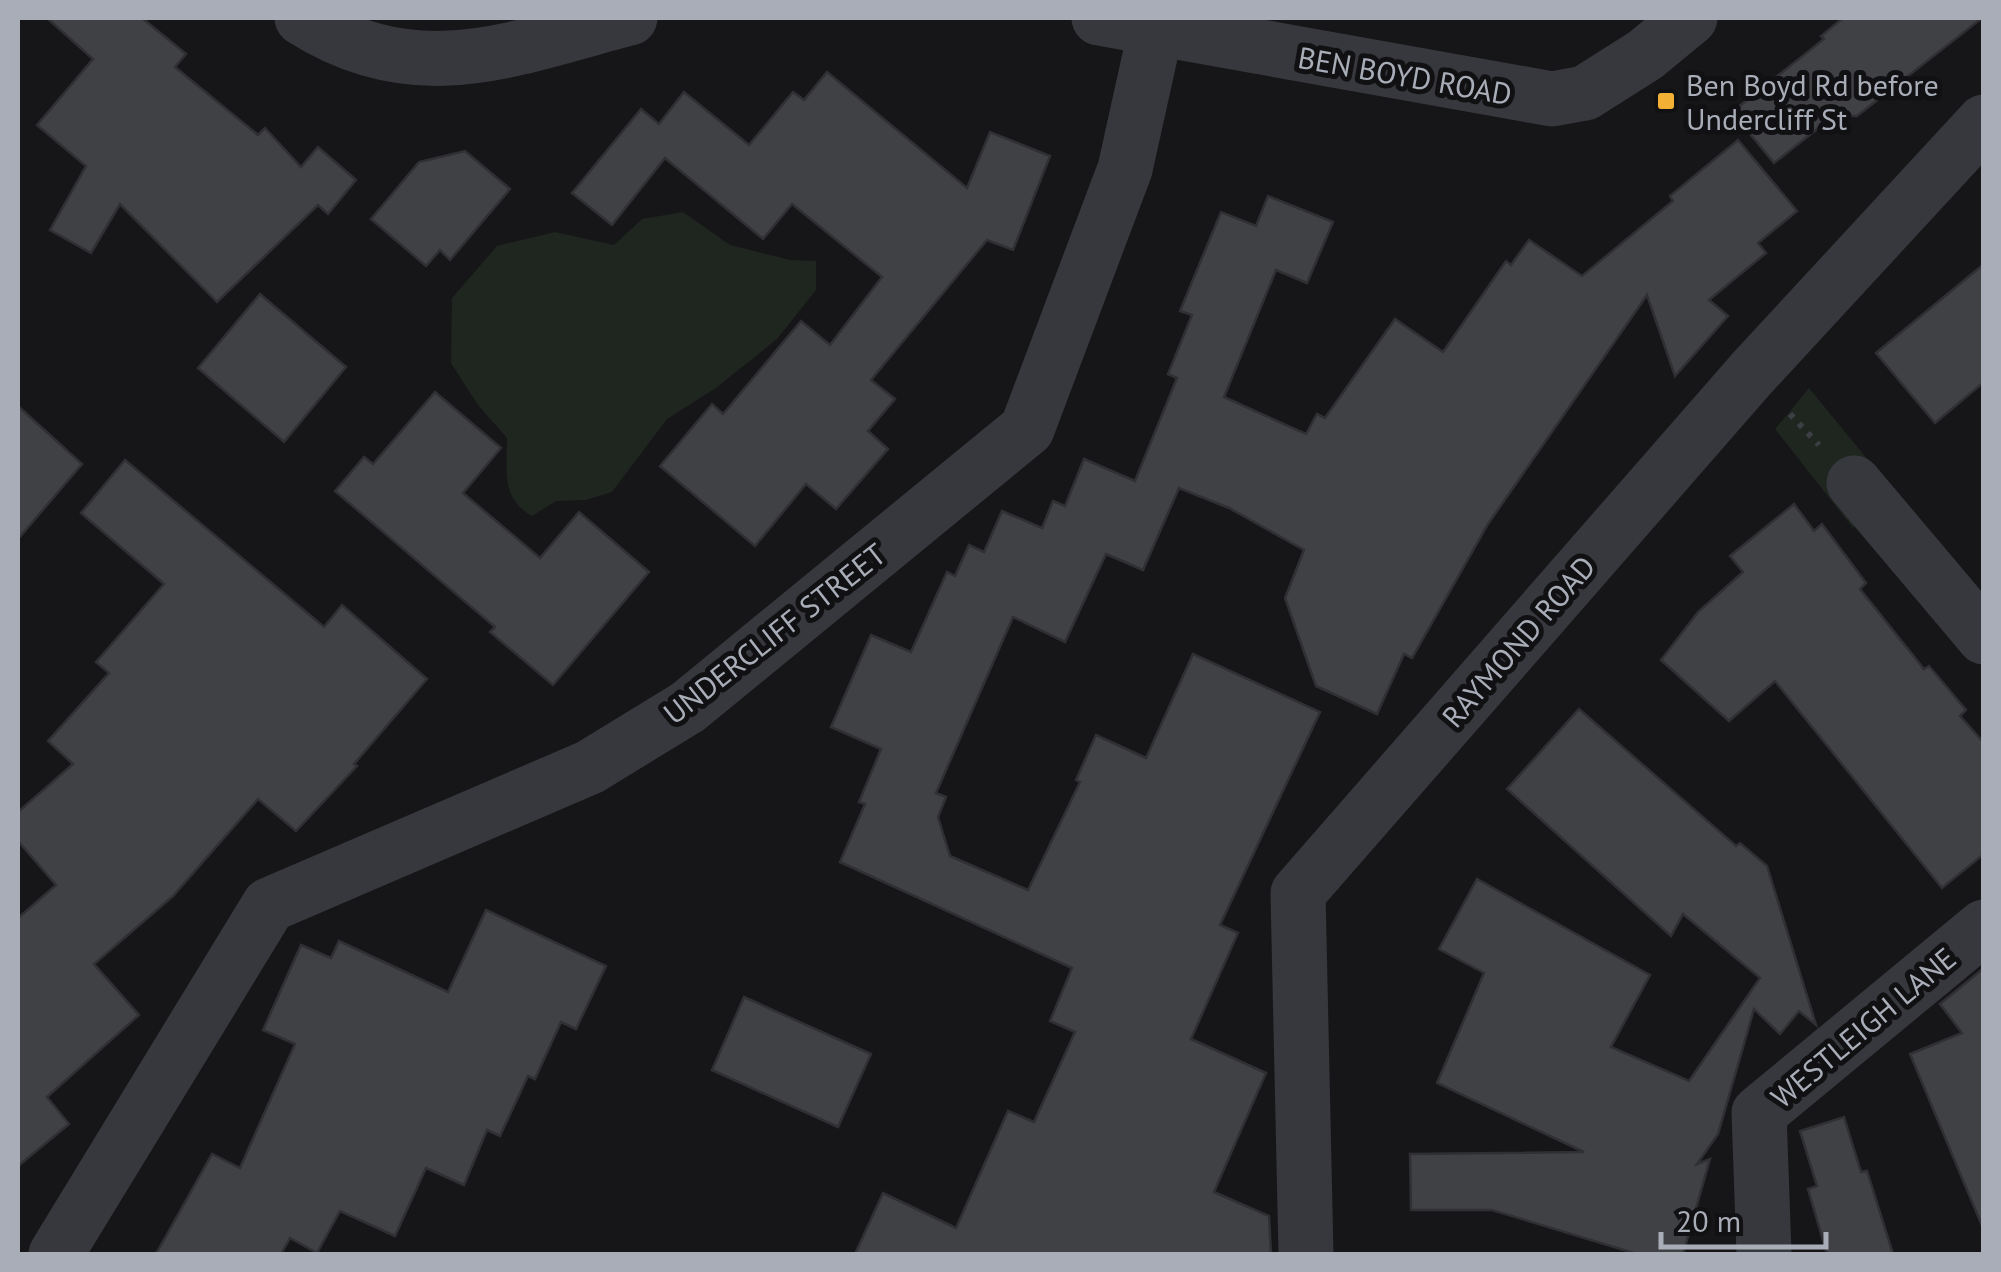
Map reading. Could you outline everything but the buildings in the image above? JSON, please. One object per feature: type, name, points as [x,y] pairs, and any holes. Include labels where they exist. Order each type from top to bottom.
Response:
[{"type":"street","points":[[302,18],[345,42],[384,55],[423,60],[456,60],[496,53],[630,18]]},
{"type":"street","name":"BEN BOYD ROAD","points":[[1099,18],[1552,99],[1585,93],[1645,54],[1690,18]]},
{"type":"street","name":"UNDERCLIFF STREET","points":[[56,1254],[268,905],[590,766],[688,707],[1027,429],[1125,169],[1156,29]]},
{"type":"street","name":"RAYMOND ROAD","points":[[1306,1254],[1298,893],[1752,373],[1984,122]]},
{"type":"street","points":[[1854,483],[1984,636]]},
{"type":"street","name":"WESTLEIGH LANE","points":[[1764,1254],[1759,1113],[1984,927]]},
{"type":"path","points":[[1752,373],[1854,483]]},
{"type":"shaded area","points":[[683,212],[730,245],[790,260],[816,261],[816,290],[777,339],[716,388],[667,419],[612,492],[586,500],[556,501],[532,516],[510,492],[507,438],[478,405],[451,363],[452,298],[497,246],[555,232],[614,245],[642,219]]},
{"type":"shaded area","points":[[1809,388],[1892,489],[1853,528],[1775,429]]},
{"type":"place","name":"Ben Boyd Rd before Undercliff St","points":[[1666,101]]}]
